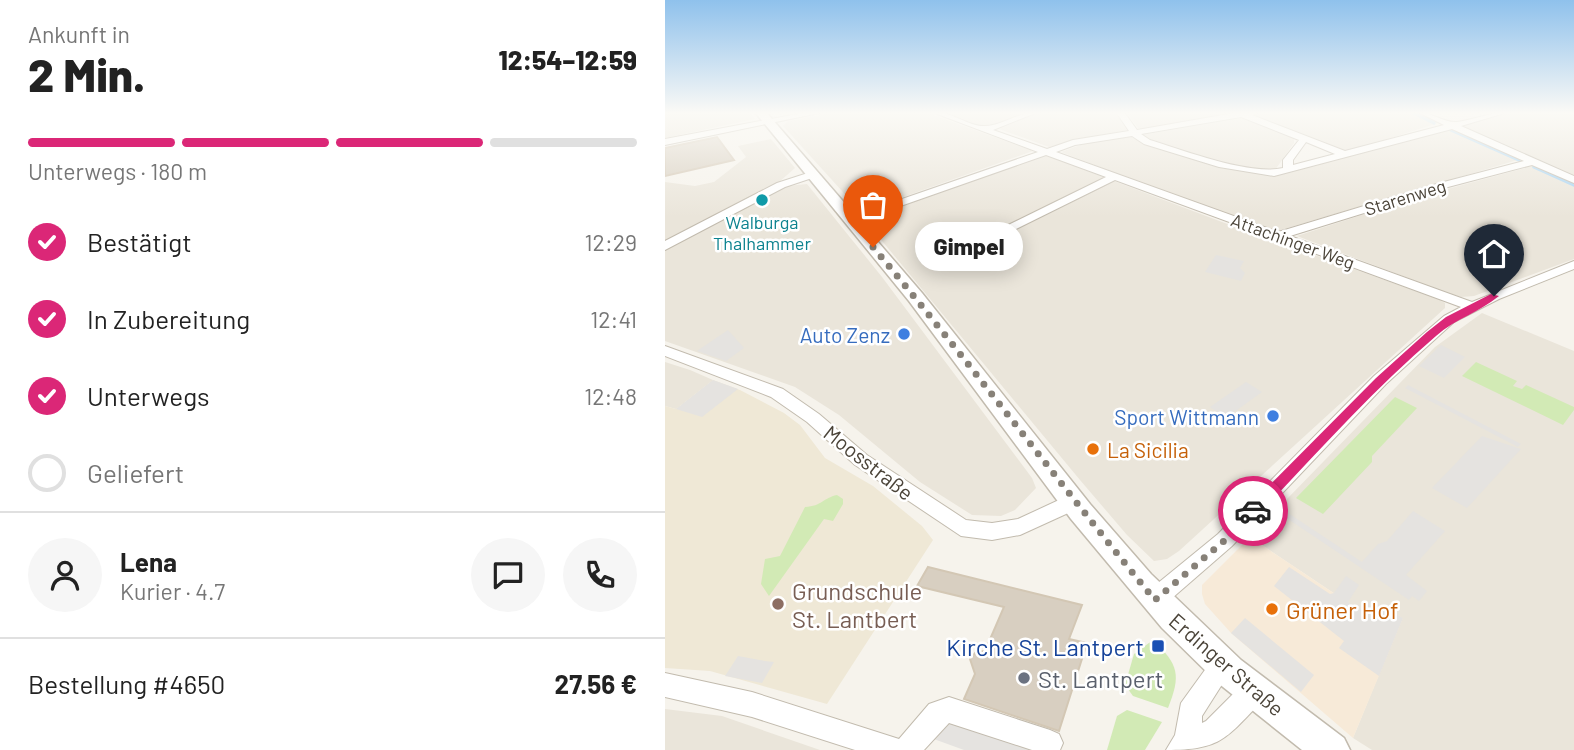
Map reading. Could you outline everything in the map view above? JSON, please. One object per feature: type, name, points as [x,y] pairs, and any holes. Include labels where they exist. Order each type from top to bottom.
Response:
[{"type":"street","name":"Erdinger Straße","points":[[790,147],[934,320],[1074,501],[1155,600],[1254,691],[1332,750]]},
{"type":"street","name":"Attachinger Weg","points":[[1036,147],[1470,306]]},
{"type":"street","points":[[851,220],[1047,151],[1065,147]]},
{"type":"street","points":[[1163,147],[1222,165],[1274,173],[1369,147]]},
{"type":"street","points":[[1288,170],[1288,160],[1298,147]]},
{"type":"street","points":[[1324,147],[1344,154]]},
{"type":"street","points":[[1498,147],[1574,180]]},
{"type":"street","name":"Starenweg","points":[[1279,236],[1444,185],[1532,162]]},
{"type":"street","points":[[665,246],[781,185],[814,174]]},
{"type":"street","points":[[983,233],[1004,231],[1115,177]]},
{"type":"street","points":[[1155,600],[1225,540],[1390,371],[1450,319],[1470,306],[1574,265]]},
{"type":"street","name":"Moosstraße","points":[[665,351],[777,393],[813,418],[861,460],[961,528],[978,533],[1016,530],[1074,501]]},
{"type":"street","points":[[1183,745],[1190,712],[1223,664]]},
{"type":"street","points":[[665,685],[779,713],[894,750]]},
{"type":"street","points":[[1183,745],[1214,732],[1254,691]]},
{"type":"street","points":[[907,750],[938,713],[949,710],[1050,743]]},
{"type":"shaded area","points":[[739,147],[778,147],[795,168],[778,183],[665,241],[665,182],[695,186],[714,182],[746,157]]},
{"type":"shaded area","points":[[802,147],[1022,147],[1033,151],[861,212]]},
{"type":"shaded area","points":[[1075,147],[1154,147],[1220,168],[1276,176],[1382,147],[1492,147],[1521,159],[1277,231],[1061,152]]},
{"type":"shaded area","points":[[1168,147],[1291,147],[1275,170],[1226,165]]},
{"type":"shaded area","points":[[1333,147],[1363,147],[1350,151]]},
{"type":"shaded area","points":[[1504,147],[1574,147],[1574,178]]},
{"type":"shaded area","points":[[1041,156],[1048,156],[1438,299],[1445,303],[1445,308],[1179,551],[1167,559],[1154,561],[1127,535],[1080,480],[868,224],[878,215]]},
{"type":"shaded area","points":[[1532,166],[1574,183],[1574,259],[1474,296],[1461,297],[1445,292],[1297,236],[1414,198]]},
{"type":"shaded area","points":[[807,184],[882,277],[1032,478],[1036,488],[1015,510],[1001,516],[972,515],[920,482],[839,415],[795,387],[665,341],[665,250],[788,186]]},
{"type":"shaded area","points":[[1216,255],[1244,261],[1240,268],[1245,273],[1241,281],[1205,272]]},
{"type":"shaded area","points":[[1482,313],[1574,351],[1574,750],[1372,750],[1353,738],[1402,618],[1359,610],[1250,537],[1435,347]]},
{"type":"shaded area","points":[[728,330],[744,348],[726,361],[697,351]]},
{"type":"shaded area","points":[[1441,345],[1465,357],[1444,378],[1419,366]]},
{"type":"shaded area","points":[[665,362],[713,380],[676,409],[665,406]]},
{"type":"shaded area","name":"Grundschule St. Lantbert","points":[[713,380],[740,390],[784,413],[800,425],[825,458],[873,486],[922,526],[933,540],[827,704],[710,671],[665,668],[665,406],[676,409]]},
{"type":"shaded area","points":[[713,380],[738,389],[702,417],[676,409]]},
{"type":"shaded area","points":[[1246,382],[1262,392],[1226,418],[1210,407]]},
{"type":"shaded area","points":[[1408,385],[1521,444],[1518,447],[1405,388]]},
{"type":"shaded area","points":[[1482,436],[1521,449],[1467,508],[1432,488]]},
{"type":"shaded area","points":[[1279,507],[1362,562],[1378,544],[1387,541],[1413,511],[1445,531],[1406,575],[1427,591],[1419,601],[1412,596],[1409,600],[1276,511]]},
{"type":"shaded area","points":[[1250,537],[1359,610],[1372,600],[1403,618],[1353,738],[1231,633],[1205,604],[1202,585]]},
{"type":"shaded area","points":[[1289,567],[1330,594],[1334,593],[1346,576],[1359,585],[1348,602],[1359,610],[1372,600],[1403,618],[1379,676],[1339,648],[1344,641],[1274,586]]},
{"type":"shaded area","points":[[1245,618],[1314,675],[1301,692],[1231,633]]},
{"type":"shaded area","points":[[738,656],[774,662],[762,683],[725,676]]},
{"type":"shaded area","points":[[665,709],[722,716],[820,750],[665,750]]},
{"type":"shaded area","points":[[951,712],[1042,750],[964,750],[931,738]]},
{"type":"green space","points":[[1476,362],[1517,381],[1513,386],[1522,389],[1526,385],[1574,407],[1574,410],[1563,425],[1462,376]]},
{"type":"green space","points":[[1395,397],[1417,408],[1372,456],[1372,462],[1323,514],[1296,498]]},
{"type":"green space","points":[[837,495],[843,499],[843,504],[833,521],[824,519],[769,596],[761,584],[765,559],[780,556],[805,507]]},
{"type":"green space","points":[[1153,640],[1173,664],[1175,671],[1175,687],[1168,708],[1133,696],[1125,685],[1134,654]]},
{"type":"green space","points":[[1127,710],[1162,722],[1145,750],[1107,750],[1117,716]]},
{"type":"building","points":[[724,147],[734,160],[665,176],[665,148]]},
{"type":"building","name":"St. Lantpert","points":[[928,567],[1082,605],[1069,639],[1087,643],[1059,731],[964,699],[975,674],[970,659],[976,652],[985,651],[1004,607],[917,586]]},
{"type":"waterway","points":[[1490,147],[1519,160]]},
{"type":"waterway","points":[[1534,167],[1574,185]]},
{"type":"way so far","points":[[873,247],[1155,600],[1225,540],[1253,511]]},
{"type":"place","name":"Walburga Thalhammer","points":[[762,200]]},
{"type":"place","name":"Gimpel","points":[[873,247]]},
{"type":"place","name":"Auto Zenz","points":[[904,334]]},
{"type":"place","name":"Sport Wittmann","points":[[1273,416]]},
{"type":"place","name":"La Sicilia","points":[[1093,449]]},
{"type":"place","name":"Grundschule St. Lantbert","points":[[778,604]]},
{"type":"place","name":"Grüner Hof","points":[[1272,609]]},
{"type":"place","name":"Kirche St. Lantpert","points":[[1158,646]]},
{"type":"place","name":"St. Lantpert","points":[[1024,678]]},
{"type":"route","points":[[1253,511],[1380,380],[1431,334],[1470,306],[1494,296]]}]
